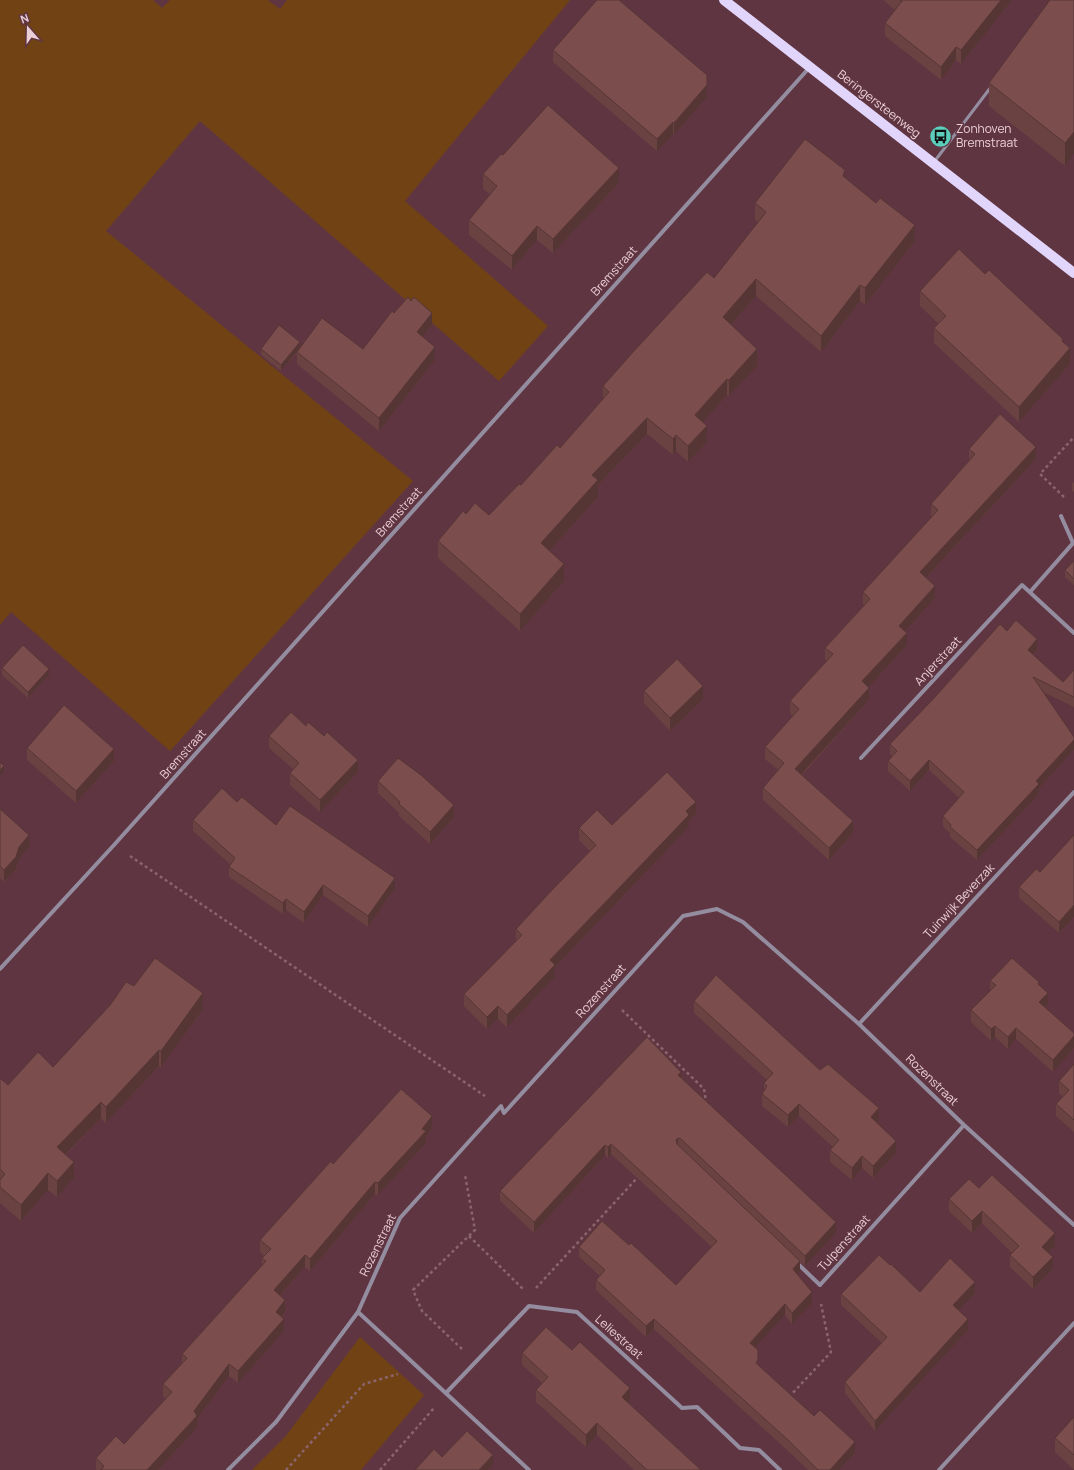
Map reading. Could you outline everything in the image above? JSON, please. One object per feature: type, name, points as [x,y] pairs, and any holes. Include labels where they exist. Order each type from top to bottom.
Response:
[{"type":"main road","name":"Beringersteenweg","points":[[724,0],[1074,273]]},
{"type":"street","name":"Bremstraat","points":[[0,969],[114,845],[810,67]]},
{"type":"street","points":[[1061,516],[1073,543],[1030,592],[1074,633]]},
{"type":"street","name":"Anjerstraat","points":[[861,758],[1022,585],[1030,592]]},
{"type":"street","name":"Tuinwijk Beverzak","points":[[858,1024],[1074,792]]},
{"type":"street","name":"Rozenstraat","points":[[228,1470],[276,1422],[358,1312],[400,1218],[501,1106],[504,1113],[683,916],[717,909],[743,922],[858,1024],[964,1125],[1074,1225]]},
{"type":"street","name":"Tulpenstraat","points":[[792,1258],[820,1285],[964,1125]]},
{"type":"street","points":[[446,1393],[529,1306]]},
{"type":"street","name":"Leliestraat","points":[[529,1306],[577,1312],[682,1408],[697,1407],[740,1448],[758,1450],[780,1470]]},
{"type":"street","points":[[358,1312],[529,1470]]},
{"type":"street","points":[[939,1470],[1074,1323]]},
{"type":"lane","points":[[933,164],[994,82]]},
{"type":"path","points":[[1061,516],[1068,501],[1040,474],[1074,437]]},
{"type":"path","points":[[114,845],[501,1106]]},
{"type":"path","points":[[609,998],[704,1089],[706,1104]]},
{"type":"path","points":[[460,1152],[475,1230],[413,1290],[422,1311],[476,1362]]},
{"type":"path","points":[[529,1306],[529,1295],[643,1172]]},
{"type":"path","points":[[469,1236],[529,1295]]},
{"type":"path","points":[[788,1397],[831,1352],[821,1301],[820,1285]]},
{"type":"path","points":[[286,1470],[364,1384],[420,1368]]},
{"type":"path","points":[[380,1470],[446,1393]]},
{"type":"shaded area","points":[[0,0],[153,0],[162,8],[170,0],[268,0],[280,9],[287,0],[570,0],[405,201],[548,326],[499,381],[200,121],[106,231],[413,481],[170,751],[11,612],[0,625]]},
{"type":"shaded area","points":[[360,1337],[424,1395],[361,1470],[252,1470],[285,1437]]},
{"type":"building","points":[[597,0],[619,0],[707,75],[707,85],[674,123],[673,122],[657,139],[553,50]]},
{"type":"building","points":[[900,0],[1001,0],[961,50],[956,47],[941,67],[885,23],[902,1]]},
{"type":"building","points":[[1050,0],[1074,0],[1074,132],[1065,143],[989,83]]},
{"type":"building","points":[[548,105],[619,168],[553,239],[537,226],[512,256],[469,220],[497,186],[483,174],[501,154],[503,155]]},
{"type":"building","points":[[805,139],[845,170],[843,176],[876,203],[880,198],[915,225],[865,288],[860,285],[821,336],[756,279],[723,317],[757,349],[729,380],[727,379],[695,415],[707,426],[688,446],[676,435],[673,439],[647,418],[592,475],[598,480],[541,543],[564,564],[520,614],[438,541],[463,511],[466,514],[475,503],[489,515],[519,484],[521,485],[557,445],[560,448],[609,392],[603,386],[633,352],[707,272],[714,278],[766,212],[755,203]]},
{"type":"building","points":[[959,249],[985,274],[989,270],[1063,339],[1062,341],[1070,348],[1019,407],[934,328],[946,316],[920,291]]},
{"type":"building","points":[[408,297],[411,301],[414,297],[432,313],[417,332],[435,347],[379,418],[297,352],[322,318],[363,349],[392,311],[394,313]]},
{"type":"building","points":[[279,325],[300,342],[281,365],[261,349]]},
{"type":"building","points":[[1000,414],[1036,447],[920,572],[935,586],[899,626],[907,633],[862,681],[869,688],[795,769],[853,821],[829,848],[763,788],[784,763],[765,747],[799,709],[790,701],[833,654],[825,648],[870,599],[863,592],[938,510],[931,504],[975,454],[969,449]]},
{"type":"building","points":[[1074,561],[1074,579],[1065,570]]},
{"type":"building","points":[[1016,620],[1037,639],[1028,650],[1063,682],[1074,670],[1074,697],[1033,677],[1074,737],[1074,740],[1036,781],[1039,784],[977,850],[950,827],[951,825],[943,816],[964,792],[929,760],[910,781],[888,761],[897,751],[890,744],[936,696],[1000,624],[1007,631]]},
{"type":"building","points":[[23,645],[49,669],[28,692],[2,668]]},
{"type":"building","points":[[677,659],[703,686],[670,718],[644,691]]},
{"type":"building","points":[[64,705],[114,749],[76,791],[27,748]]},
{"type":"building","points":[[291,712],[306,726],[308,722],[324,736],[327,732],[358,760],[320,800],[290,773],[299,763],[269,736]]},
{"type":"building","points":[[398,758],[421,775],[454,805],[430,832],[399,804],[400,802],[378,781]]},
{"type":"building","points":[[0,762],[4,766],[0,770]]},
{"type":"building","points":[[667,772],[696,802],[686,811],[689,815],[550,960],[555,965],[507,1015],[498,1006],[487,1017],[464,994],[522,935],[516,929],[596,845],[579,828],[597,810],[612,825]]},
{"type":"building","points":[[222,788],[237,802],[242,797],[276,825],[290,806],[395,878],[368,916],[323,885],[304,912],[286,899],[283,903],[229,867],[235,858],[193,820]]},
{"type":"building","points":[[0,809],[29,835],[19,847],[16,857],[4,870],[0,866]]},
{"type":"building","points":[[1074,835],[1074,905],[1059,922],[1019,887],[1036,869],[1040,872]]},
{"type":"building","points":[[155,958],[203,993],[161,1051],[159,1050],[106,1107],[101,1102],[57,1147],[74,1162],[57,1181],[48,1173],[21,1205],[0,1187],[0,1180],[5,1174],[0,1169],[0,1078],[8,1085],[38,1052],[53,1067],[111,1004],[126,982],[134,986]]},
{"type":"building","points":[[1012,958],[1039,982],[1038,984],[1048,993],[1039,1002],[1074,1033],[1074,1036],[1053,1060],[1016,1028],[1008,1037],[995,1026],[991,1029],[971,1010],[996,985],[990,981]]},
{"type":"building","points":[[716,975],[820,1070],[828,1064],[879,1108],[871,1117],[896,1141],[873,1166],[862,1156],[852,1168],[830,1150],[839,1140],[799,1104],[788,1115],[762,1094],[767,1086],[764,1083],[773,1073],[694,1001]]},
{"type":"building","points":[[647,1037],[681,1072],[678,1075],[836,1222],[805,1256],[681,1139],[678,1138],[676,1140],[677,1144],[800,1261],[793,1269],[812,1292],[792,1313],[785,1304],[750,1343],[758,1350],[758,1360],[756,1363],[814,1416],[820,1410],[855,1442],[830,1470],[818,1470],[788,1440],[654,1319],[646,1326],[596,1280],[605,1270],[579,1247],[602,1221],[629,1245],[631,1243],[676,1285],[717,1241],[611,1144],[608,1147],[605,1145],[534,1222],[500,1191]]},
{"type":"building","points":[[1074,1064],[1074,1120],[1056,1104],[1069,1090],[1059,1081]]},
{"type":"building","points":[[401,1089],[432,1116],[422,1129],[426,1131],[378,1183],[375,1182],[310,1259],[305,1255],[274,1290],[285,1300],[276,1312],[284,1319],[238,1371],[229,1364],[194,1411],[197,1416],[147,1470],[101,1470],[104,1466],[96,1458],[116,1436],[124,1444],[172,1392],[163,1384],[187,1358],[182,1354],[266,1261],[262,1258],[271,1249],[260,1240],[331,1161],[333,1164]]},
{"type":"building","points":[[992,1175],[1055,1233],[1042,1247],[1053,1257],[1033,1277],[1010,1255],[1019,1246],[982,1211],[972,1221],[949,1199],[969,1179],[979,1188]]},
{"type":"building","points":[[879,1255],[890,1265],[891,1264],[920,1292],[950,1258],[975,1282],[953,1305],[968,1319],[875,1421],[845,1382],[887,1337],[841,1294]]},
{"type":"building","points":[[546,1327],[572,1350],[580,1342],[630,1388],[622,1397],[701,1470],[647,1470],[597,1423],[586,1435],[536,1390],[548,1377],[522,1353]]},
{"type":"building","points":[[1074,1417],[1074,1455],[1055,1438]]},
{"type":"building","points":[[467,1431],[493,1455],[479,1470],[415,1470],[434,1449],[442,1457]]},
{"type":"place","name":"Zonhoven Bremstraat","points":[[941,136]]}]
